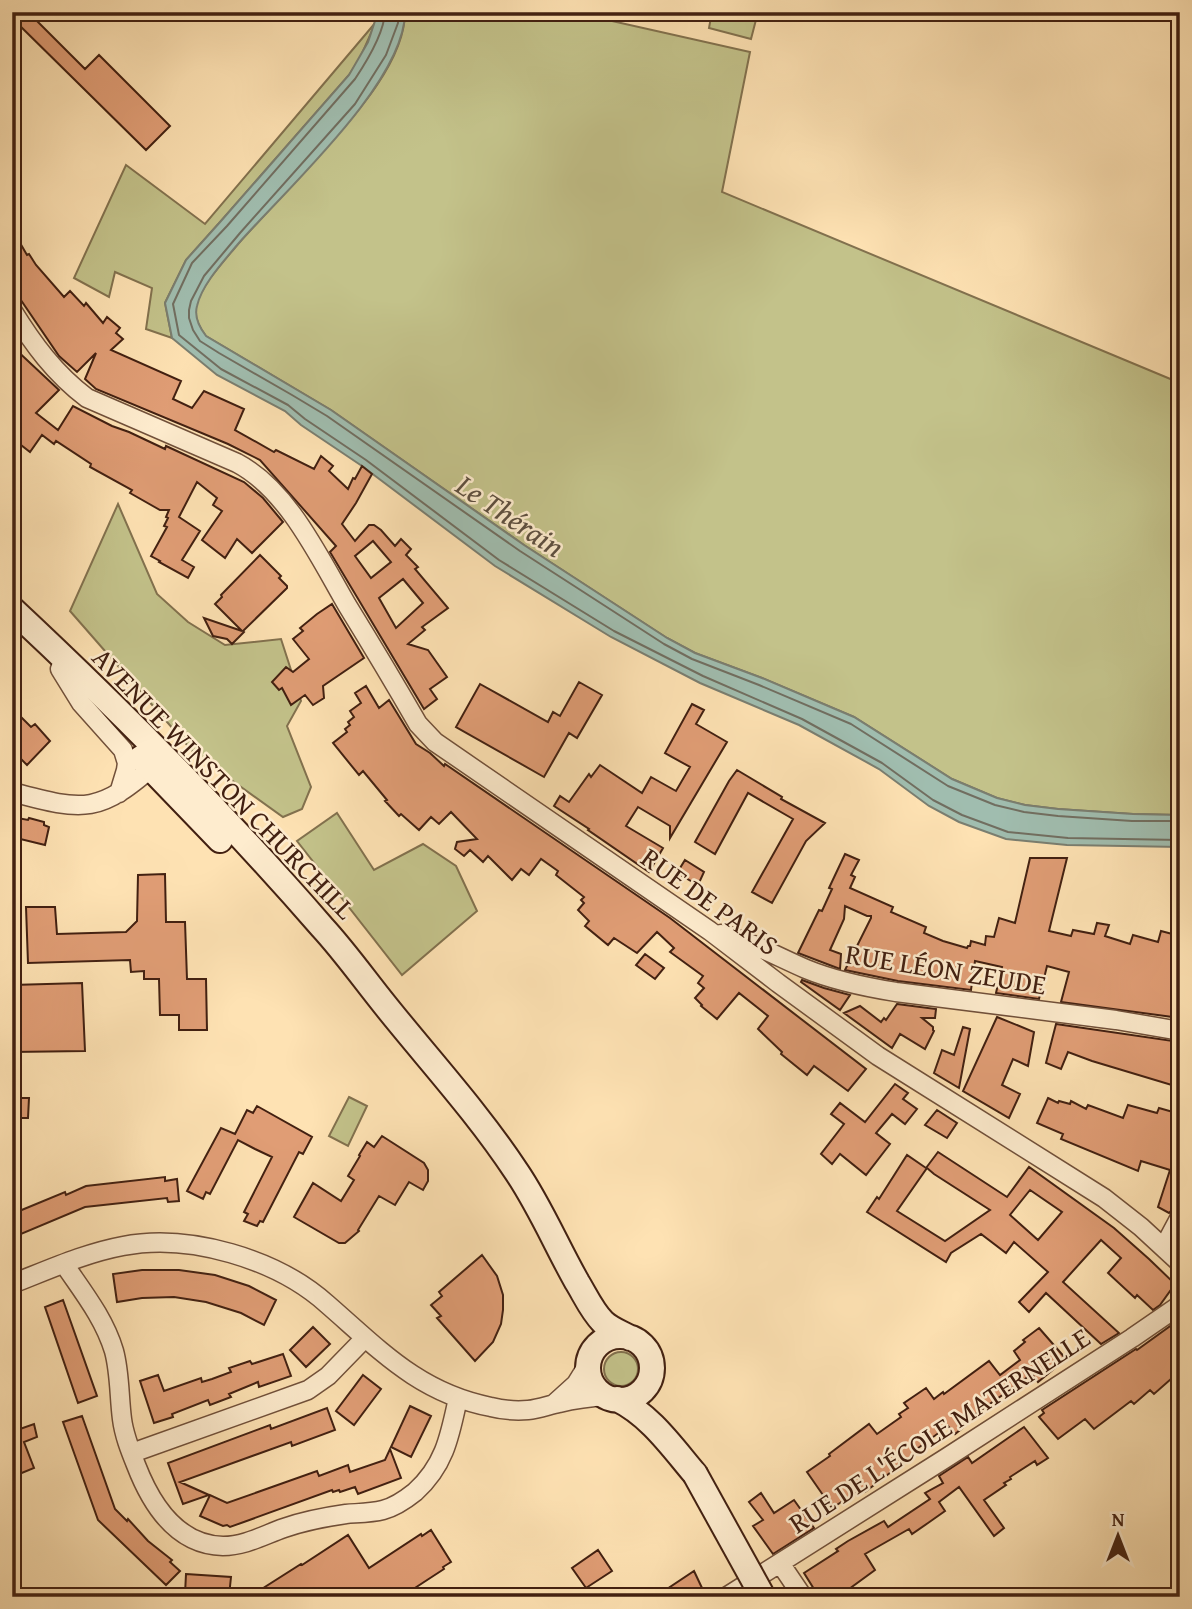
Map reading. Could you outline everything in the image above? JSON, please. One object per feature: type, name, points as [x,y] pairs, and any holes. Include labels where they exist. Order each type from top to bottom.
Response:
[{"type":"main road","name":"AVENUE WINSTON CHURCHILL","points":[[12,609],[60,668],[157,763]]},
{"type":"main road","name":"AVENUE WINSTON CHURCHILL","points":[[12,609],[83,676],[292,914],[385,1005],[459,1093],[503,1152],[534,1199],[589,1302],[604,1322],[630,1338]]},
{"type":"main road","name":"AVENUE WINSTON CHURCHILL","points":[[565,1259],[589,1323],[591,1356]]},
{"type":"main road","points":[[695,1474],[648,1420],[631,1407],[598,1390],[593,1384],[589,1376],[591,1356],[601,1342],[611,1337],[630,1338],[642,1345],[650,1356],[652,1369],[647,1385],[654,1410],[680,1447],[695,1474],[763,1597]]},
{"type":"main road","points":[[612,1398],[633,1397],[647,1385]]},
{"type":"street","name":"RUE DE PARIS","points":[[12,310],[48,361],[68,383],[87,398],[246,467],[269,487],[287,508],[322,563],[418,724],[443,748],[710,931],[860,1044],[1104,1198],[1180,1263]]},
{"type":"street","points":[[60,668],[81,703],[123,750],[127,763],[119,793]]},
{"type":"street","points":[[12,792],[56,804],[96,804],[119,793],[157,763]]},
{"type":"street","name":"RUE LÉON ZEUDE","points":[[710,931],[738,939],[816,973],[861,986],[1180,1031]]},
{"type":"street","points":[[1164,1247],[1180,1217]]},
{"type":"street","points":[[12,1284],[110,1248],[137,1244],[178,1244],[209,1248],[249,1259],[289,1278],[324,1301],[406,1372],[458,1398],[493,1408],[517,1410],[579,1398],[612,1398]]},
{"type":"street","points":[[64,1264],[97,1313],[109,1338],[117,1364],[123,1426],[142,1480],[164,1516],[196,1540],[228,1546],[240,1544],[304,1522],[383,1510],[399,1503],[426,1480],[438,1465],[450,1436],[458,1398]]},
{"type":"street","name":"RUE DE L'ÉCOLE MATERNELLE","points":[[726,1597],[1180,1306]]},
{"type":"street","points":[[132,1453],[308,1390],[328,1376],[365,1338]]},
{"type":"street","points":[[552,1405],[576,1384],[591,1356]]},
{"type":"street","points":[[780,1563],[803,1597]]},
{"type":"shaded area","points":[[405,12],[572,12],[750,52],[722,192],[1180,383],[1180,815],[1058,809],[997,798],[952,779],[854,717],[695,653],[667,638],[524,545],[331,410],[206,336],[196,314],[196,306],[203,289],[238,244],[331,143],[374,90],[396,51],[403,31]]},
{"type":"shaded area","points":[[712,12],[758,12],[751,39],[709,28]]},
{"type":"shaded area","points":[[376,22],[349,75],[186,260],[165,303],[172,338],[146,329],[152,288],[115,272],[109,297],[74,278],[126,165],[205,224]]},
{"type":"shaded area","points":[[118,504],[157,594],[188,622],[225,645],[281,639],[301,701],[287,726],[311,787],[302,809],[283,817],[195,754],[70,611]]},
{"type":"shaded area","points":[[337,813],[374,870],[423,844],[456,866],[477,911],[402,975],[297,841]]},
{"type":"shaded area","points":[[349,1097],[367,1106],[348,1146],[329,1136]]},
{"type":"shaded area","points":[[621,1352],[633,1357],[638,1369],[633,1381],[621,1386],[609,1381],[604,1369],[609,1357]]},
{"type":"water","points":[[378,12],[405,12],[400,40],[385,71],[339,135],[238,244],[208,281],[196,310],[198,322],[206,336],[331,410],[524,545],[667,638],[695,653],[854,717],[952,779],[997,798],[1058,809],[1180,815],[1180,847],[1067,845],[1006,839],[959,822],[929,806],[879,769],[799,725],[700,683],[611,637],[495,566],[285,411],[217,375],[172,338],[165,303],[186,260],[349,75],[368,42]]},
{"type":"building","points":[[12,12],[28,12],[85,69],[99,55],[170,126],[146,150],[12,18]]},
{"type":"building","points":[[12,229],[27,255],[29,254],[64,297],[70,291],[84,306],[86,303],[103,323],[107,317],[120,328],[116,333],[123,339],[111,350],[181,381],[173,399],[192,408],[204,391],[244,409],[235,430],[274,452],[276,450],[314,469],[321,456],[333,466],[329,471],[348,489],[362,466],[372,474],[342,524],[355,541],[369,525],[381,530],[395,546],[401,539],[411,549],[406,555],[418,567],[415,569],[448,608],[422,627],[425,630],[408,644],[428,650],[447,677],[430,689],[437,699],[424,709],[330,552],[336,546],[260,460],[96,389],[85,379],[96,353],[77,372],[59,356],[12,287]],"holes":[[[373,541],[391,562],[371,578],[355,556]],[[403,579],[423,603],[396,628],[379,598]]]},
{"type":"building","points":[[12,346],[59,390],[36,413],[58,430],[73,406],[112,426],[165,449],[166,446],[244,482],[263,498],[283,522],[252,553],[237,539],[225,558],[202,540],[222,511],[213,505],[217,498],[197,482],[179,517],[200,531],[182,560],[194,567],[188,578],[159,562],[151,556],[167,527],[164,526],[169,510],[160,510],[130,493],[132,490],[90,467],[91,464],[56,441],[54,444],[42,435],[30,452],[12,438],[12,384],[18,377],[12,372]]},
{"type":"building","points":[[260,555],[281,576],[279,578],[287,588],[232,644],[227,639],[213,636],[204,618],[242,631],[215,604]]},
{"type":"building","points":[[332,604],[364,658],[323,686],[324,698],[313,705],[305,695],[291,705],[282,688],[279,690],[272,682],[286,667],[293,672],[309,659],[293,639],[303,631],[300,628]]},
{"type":"building","points":[[579,682],[602,695],[577,738],[569,733],[544,777],[456,727],[480,684],[548,722],[553,712],[560,716]]},
{"type":"building","points":[[366,686],[379,708],[389,700],[416,744],[444,766],[445,764],[670,918],[866,1069],[848,1091],[814,1066],[807,1075],[781,1054],[758,1029],[768,1016],[739,993],[717,1019],[701,1006],[695,998],[704,988],[698,983],[703,976],[670,952],[674,948],[657,932],[637,953],[614,938],[608,945],[585,926],[589,921],[578,910],[584,903],[581,900],[584,897],[556,875],[558,871],[541,859],[529,875],[521,869],[512,880],[488,856],[483,862],[470,850],[464,856],[455,849],[457,842],[477,839],[451,812],[439,824],[431,817],[419,830],[401,814],[399,816],[363,771],[359,775],[333,743],[347,732],[345,729],[350,725],[348,722],[354,717],[350,711],[361,703],[355,693]]},
{"type":"building","points":[[692,704],[704,710],[696,724],[727,742],[670,838],[670,826],[638,807],[626,826],[663,848],[649,872],[554,806],[560,796],[569,802],[589,774],[591,777],[600,765],[642,793],[651,777],[676,791],[690,767],[665,753]]},
{"type":"building","points":[[12,708],[31,727],[35,724],[50,741],[27,765],[12,750]]},
{"type":"building","points":[[737,770],[782,797],[781,799],[825,823],[806,841],[772,903],[752,892],[793,819],[748,793],[715,854],[695,842]]},
{"type":"building","points":[[12,817],[44,822],[44,825],[49,827],[45,845],[12,837]]},
{"type":"building","points":[[845,854],[859,860],[851,875],[855,877],[850,888],[893,907],[891,912],[926,927],[924,933],[967,948],[971,941],[985,945],[986,936],[994,937],[999,918],[1015,923],[1030,858],[1067,858],[1049,931],[1071,936],[1073,930],[1094,934],[1097,923],[1109,925],[1105,936],[1130,944],[1133,935],[1158,942],[1161,931],[1180,936],[1180,1018],[1061,1002],[1069,972],[1047,966],[1039,999],[996,993],[1002,967],[975,961],[971,990],[898,981],[845,970],[871,916],[845,906],[844,919],[830,950],[841,954],[840,969],[798,953],[819,910],[822,911],[832,889],[829,888]]},
{"type":"building","points":[[685,860],[704,872],[698,885],[677,873]]},
{"type":"building","points":[[165,874],[166,922],[185,922],[187,979],[206,979],[207,1030],[179,1030],[179,1015],[160,1015],[159,979],[144,979],[144,971],[131,972],[130,960],[28,963],[26,907],[55,907],[57,934],[126,932],[137,921],[138,875]]},
{"type":"building","points":[[645,954],[664,968],[655,979],[636,965]]},
{"type":"building","points":[[802,980],[850,995],[840,1010],[801,982]]},
{"type":"building","points":[[82,983],[85,1051],[12,1052],[12,985]]},
{"type":"building","points":[[897,1004],[936,1009],[935,1018],[922,1018],[934,1031],[925,1049],[900,1034],[892,1048],[844,1013],[860,1006],[881,1022],[884,1018],[886,1020]]},
{"type":"building","points":[[997,1017],[1034,1032],[1028,1066],[1013,1059],[1002,1085],[1020,1094],[1009,1118],[963,1091]]},
{"type":"building","points":[[1056,1024],[1180,1042],[1180,1068],[1175,1086],[1068,1052],[1061,1069],[1046,1063]]},
{"type":"building","points":[[963,1027],[970,1029],[959,1088],[934,1073],[942,1050],[954,1055]]},
{"type":"building","points":[[895,1084],[908,1093],[903,1099],[917,1109],[905,1124],[892,1114],[876,1133],[890,1144],[866,1175],[840,1154],[832,1164],[821,1154],[844,1124],[831,1114],[840,1103],[865,1122]]},
{"type":"building","points":[[12,1098],[29,1098],[28,1118],[12,1118]]},
{"type":"building","points":[[1048,1098],[1058,1103],[1070,1104],[1071,1101],[1086,1109],[1088,1105],[1123,1118],[1128,1105],[1157,1113],[1159,1108],[1180,1114],[1180,1193],[1175,1207],[1169,1213],[1158,1207],[1170,1170],[1141,1161],[1138,1171],[1061,1139],[1063,1134],[1037,1123]]},
{"type":"building","points":[[257,1106],[312,1137],[303,1154],[299,1152],[263,1222],[260,1221],[257,1226],[244,1221],[248,1214],[244,1212],[272,1157],[238,1140],[210,1194],[206,1192],[203,1199],[187,1191],[221,1128],[235,1134],[247,1110],[253,1113]]},
{"type":"building","points":[[937,1110],[957,1123],[947,1138],[925,1125]]},
{"type":"building","points":[[382,1136],[424,1163],[428,1170],[428,1181],[423,1190],[409,1182],[395,1205],[379,1196],[359,1231],[345,1243],[339,1243],[294,1217],[313,1183],[341,1201],[354,1180],[348,1176],[367,1142],[374,1147]]},
{"type":"building","points":[[938,1152],[1007,1197],[1029,1167],[1114,1228],[1175,1284],[1160,1305],[1153,1310],[1137,1295],[1135,1298],[1108,1273],[1121,1258],[1101,1240],[1063,1282],[1119,1333],[1101,1344],[1046,1293],[1029,1312],[1019,1302],[1048,1272],[1014,1242],[1006,1253],[981,1234],[951,1253],[946,1262],[867,1212],[877,1197],[879,1199],[907,1155],[926,1168]],"holes":[[[927,1168],[934,1174],[990,1210],[945,1241],[897,1211]],[[1030,1190],[1062,1212],[1038,1240],[1010,1215]]]},
{"type":"building","points":[[165,1177],[165,1181],[177,1179],[179,1201],[168,1202],[167,1198],[85,1207],[21,1234],[19,1228],[12,1230],[12,1214],[65,1192],[66,1195],[86,1186]]},
{"type":"building","points":[[482,1255],[497,1276],[503,1295],[503,1310],[501,1324],[493,1342],[475,1361],[437,1318],[441,1316],[431,1305],[442,1296],[439,1292]]},
{"type":"building","points":[[142,1270],[179,1270],[215,1275],[249,1286],[276,1300],[264,1325],[241,1313],[206,1302],[174,1297],[117,1302],[113,1274]]},
{"type":"building","points":[[63,1300],[97,1396],[78,1403],[45,1307]]},
{"type":"building","points":[[1180,1319],[1180,1371],[1154,1394],[1150,1390],[1134,1404],[1131,1401],[1094,1429],[1085,1419],[1058,1439],[1039,1417],[1044,1413],[1042,1410],[1137,1350]]},
{"type":"building","points":[[313,1327],[330,1344],[306,1367],[290,1350]]},
{"type":"building","points":[[1039,1328],[1066,1359],[1038,1382],[1032,1374],[963,1423],[965,1426],[955,1434],[948,1426],[865,1492],[862,1489],[832,1508],[807,1472],[869,1424],[877,1434],[901,1417],[899,1414],[908,1408],[904,1403],[926,1388],[934,1399],[989,1361],[1000,1375],[1020,1360],[1014,1351]]},
{"type":"building","points":[[283,1354],[291,1376],[259,1387],[258,1382],[229,1394],[231,1397],[210,1405],[208,1400],[154,1423],[140,1381],[158,1375],[164,1391],[201,1378],[202,1382],[212,1379],[231,1372],[229,1368],[250,1361],[252,1364]]},
{"type":"building","points":[[363,1375],[381,1389],[354,1425],[336,1411]]},
{"type":"building","points":[[410,1406],[431,1416],[411,1457],[391,1447]]},
{"type":"building","points":[[327,1408],[335,1430],[292,1446],[291,1442],[180,1482],[209,1495],[183,1504],[168,1463],[270,1425],[271,1429]]},
{"type":"building","points":[[12,1413],[20,1429],[34,1424],[37,1437],[24,1442],[34,1468],[12,1477]]},
{"type":"building","points":[[82,1416],[115,1509],[172,1560],[170,1562],[180,1571],[166,1585],[98,1520],[63,1422]]},
{"type":"building","points":[[1024,1427],[1048,1458],[1037,1465],[1035,1461],[1010,1477],[1011,1479],[1004,1483],[1006,1485],[984,1500],[1004,1528],[994,1536],[959,1487],[939,1502],[945,1511],[912,1534],[909,1529],[865,1554],[875,1570],[838,1597],[819,1597],[804,1573],[838,1551],[836,1549],[848,1541],[884,1521],[888,1527],[930,1499],[925,1493],[943,1483],[939,1476],[968,1457],[972,1463]]},
{"type":"building","points":[[390,1449],[401,1478],[358,1494],[355,1487],[340,1492],[332,1490],[230,1527],[200,1516],[210,1495],[227,1503],[317,1471],[319,1476],[348,1465],[350,1472],[385,1460]]},
{"type":"building","points":[[761,1493],[774,1513],[794,1500],[814,1528],[773,1554],[753,1526],[763,1520],[749,1502]]},
{"type":"building","points":[[431,1530],[451,1562],[401,1597],[249,1597],[348,1535],[369,1568]]},
{"type":"building","points":[[598,1550],[612,1571],[586,1588],[572,1568]]},
{"type":"building","points":[[694,1571],[702,1588],[688,1597],[655,1597]]},
{"type":"building","points":[[186,1574],[231,1577],[229,1596],[185,1594]]},
{"type":"water label","name":"Le Thérain","points":[[510,516]]}]
